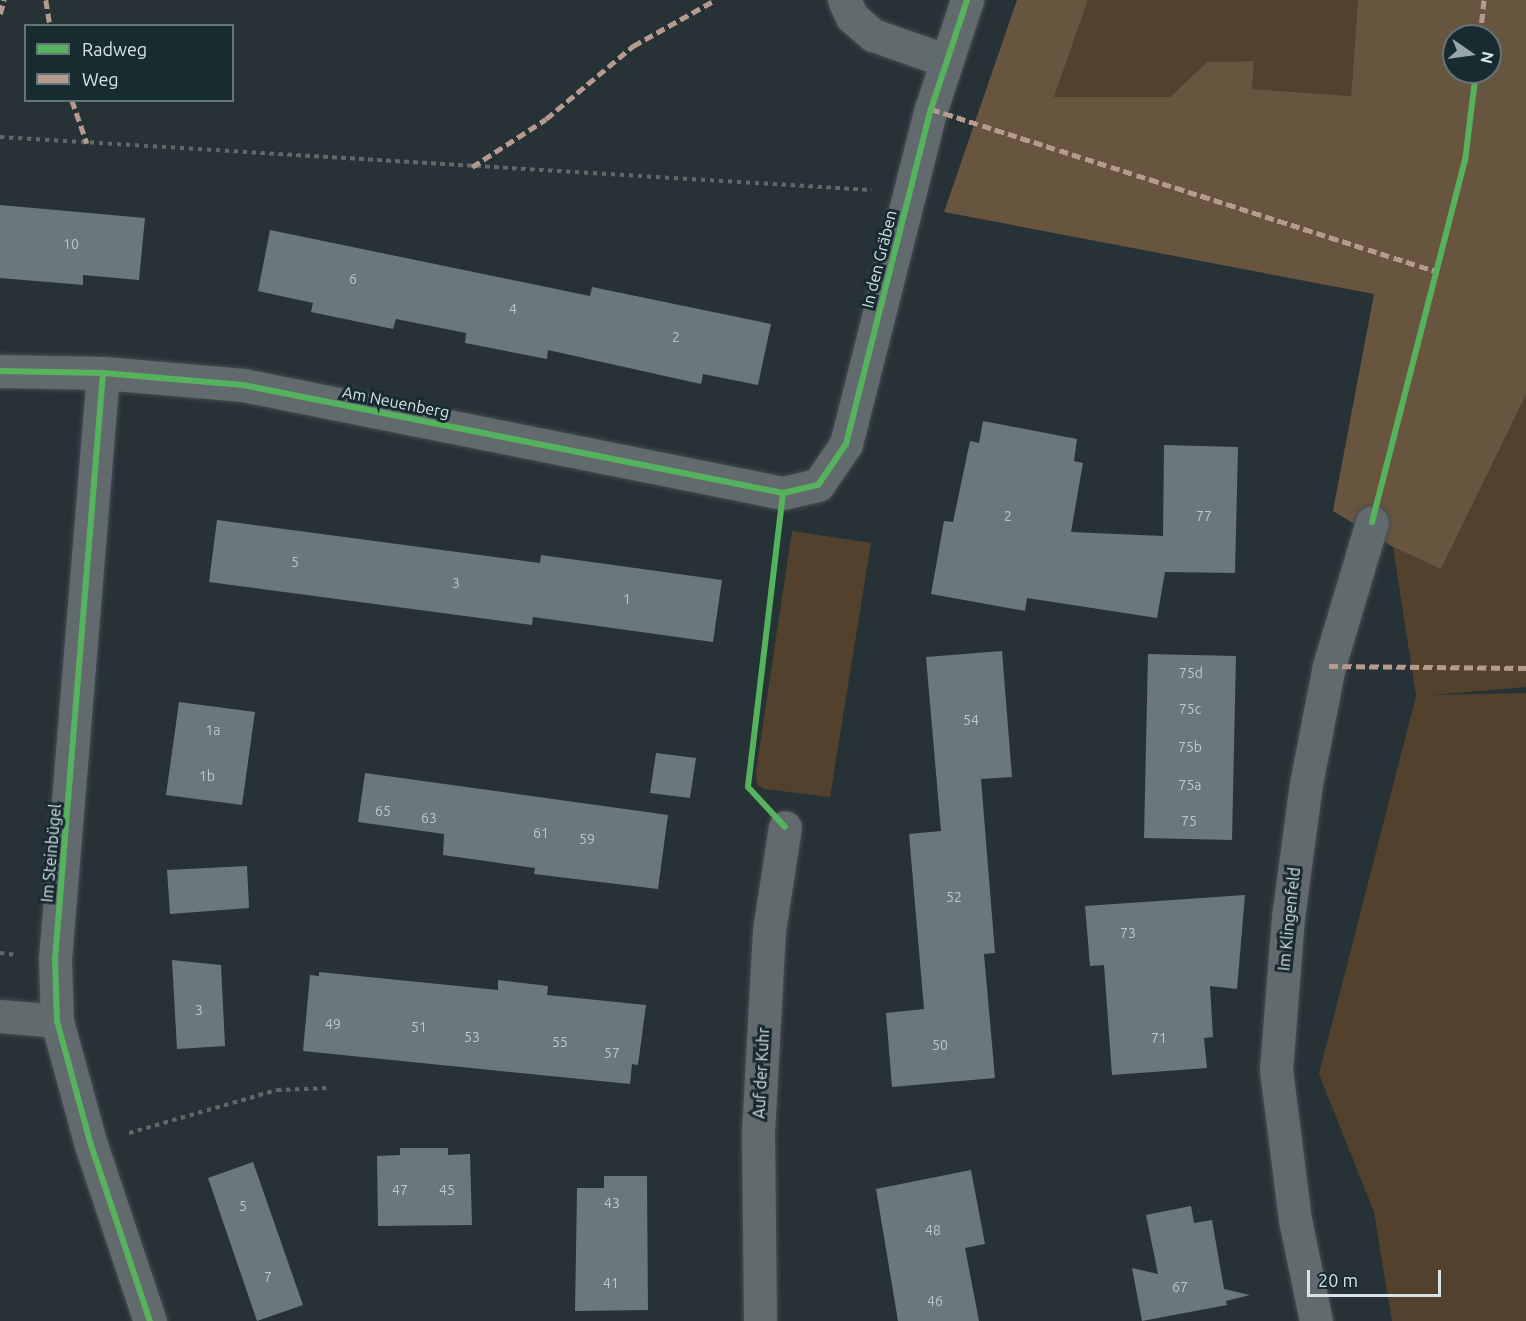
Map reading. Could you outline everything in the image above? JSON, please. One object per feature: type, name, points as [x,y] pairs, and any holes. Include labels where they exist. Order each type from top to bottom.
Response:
[{"type":"street","points":[[844,0],[852,17],[873,35],[947,61]]},
{"type":"street","name":"In den Gräben","points":[[783,493],[818,485],[846,444],[910,193],[947,61],[967,0]]},
{"type":"street","name":"Am Neuenberg","points":[[0,371],[103,373],[243,385],[783,493]]},
{"type":"street","name":"Im Steinbügel","points":[[103,373],[56,959],[57,1021],[91,1145],[150,1321]]},
{"type":"street","name":"Im Klingenfeld","points":[[1316,1321],[1295,1220],[1276,1070],[1288,917],[1306,784],[1329,666],[1372,522]]},
{"type":"street","name":"Auf der Kuhr","points":[[760,1321],[758,1132],[769,931],[785,827]]},
{"type":"street","points":[[0,1016],[57,1021]]},
{"type":"path","points":[[0,137],[910,193]]},
{"type":"path","points":[[91,1145],[268,1092],[327,1088]]},
{"type":"shaded area","points":[[1017,0],[1088,0],[1054,97],[1170,97],[1207,62],[1254,61],[1252,89],[1351,96],[1358,0],[1526,0],[1526,395],[1441,569],[1393,547],[1333,511],[1374,294],[944,212]]},
{"type":"shaded area","points":[[1088,0],[1358,0],[1351,96],[1252,89],[1253,61],[1207,62],[1170,97],[1054,97]]},
{"type":"shaded area","points":[[1526,395],[1526,687],[1432,695],[1526,693],[1526,1321],[1392,1321],[1374,1212],[1319,1074],[1416,696],[1393,547],[1441,569]]},
{"type":"shaded area","points":[[792,531],[871,543],[830,797],[764,789],[757,784],[756,771]]},
{"type":"building","points":[[0,205],[145,218],[139,280],[83,275],[83,285],[0,278]]},
{"type":"building","points":[[270,230],[590,296],[592,287],[771,324],[758,385],[703,374],[701,384],[548,350],[547,359],[465,343],[466,333],[396,319],[393,329],[311,312],[313,303],[258,291]]},
{"type":"building","points":[[983,421],[1077,439],[1074,461],[1083,463],[1071,532],[1163,536],[1164,445],[1238,447],[1235,573],[1165,572],[1157,618],[1027,598],[1025,611],[931,594],[944,521],[953,522],[970,441],[979,443]]},
{"type":"building","points":[[217,520],[540,563],[541,555],[722,580],[713,642],[533,617],[532,625],[209,582]]},
{"type":"building","points":[[1002,651],[1012,777],[981,779],[995,953],[984,954],[995,1078],[892,1087],[886,1013],[924,1009],[909,834],[941,831],[926,657]]},
{"type":"building","points":[[1148,654],[1236,656],[1232,840],[1144,838]]},
{"type":"building","points":[[179,702],[255,712],[242,805],[166,795]]},
{"type":"building","points":[[656,753],[696,758],[690,798],[650,793]]},
{"type":"building","points":[[365,773],[668,815],[658,889],[534,874],[535,868],[443,855],[444,834],[358,822]]},
{"type":"building","points":[[247,866],[249,908],[170,914],[167,870]]},
{"type":"building","points":[[1245,895],[1237,989],[1210,986],[1213,1037],[1204,1038],[1207,1068],[1112,1075],[1104,965],[1090,966],[1085,906]]},
{"type":"building","points":[[172,960],[221,965],[225,1046],[177,1049]]},
{"type":"building","points":[[319,972],[498,990],[498,980],[548,986],[547,995],[646,1005],[638,1065],[632,1064],[630,1084],[303,1051],[310,975],[319,976]]},
{"type":"building","points":[[400,1148],[448,1148],[448,1155],[470,1154],[472,1225],[378,1226],[377,1156],[400,1155]]},
{"type":"building","points":[[253,1162],[303,1305],[257,1321],[208,1178]]},
{"type":"building","points":[[971,1170],[985,1244],[965,1248],[979,1321],[898,1321],[876,1189]]},
{"type":"building","points":[[604,1176],[647,1176],[648,1310],[575,1311],[577,1188],[604,1188]]},
{"type":"building","points":[[1191,1206],[1194,1223],[1212,1220],[1224,1289],[1250,1295],[1226,1301],[1227,1305],[1142,1321],[1132,1268],[1158,1274],[1146,1215]]},
{"type":"marked path","points":[[0,14],[4,0]]},
{"type":"marked path","points":[[46,0],[50,24]]},
{"type":"marked path","points":[[472,167],[546,119],[633,46],[715,0]]},
{"type":"marked path","points":[[1481,24],[1484,0]]},
{"type":"marked path","points":[[73,102],[87,143]]},
{"type":"marked path","points":[[931,109],[1435,271]]},
{"type":"marked path","points":[[1329,666],[1526,668]]},
{"type":"cycle path","points":[[0,371],[103,373],[243,385],[783,493],[818,485],[846,444],[931,109],[967,0]]},
{"type":"cycle path","points":[[1372,522],[1465,161],[1475,84]]},
{"type":"cycle path","points":[[103,373],[55,959],[57,1021],[91,1145],[150,1321]]},
{"type":"cycle path","points":[[783,493],[748,787],[785,827]]}]
